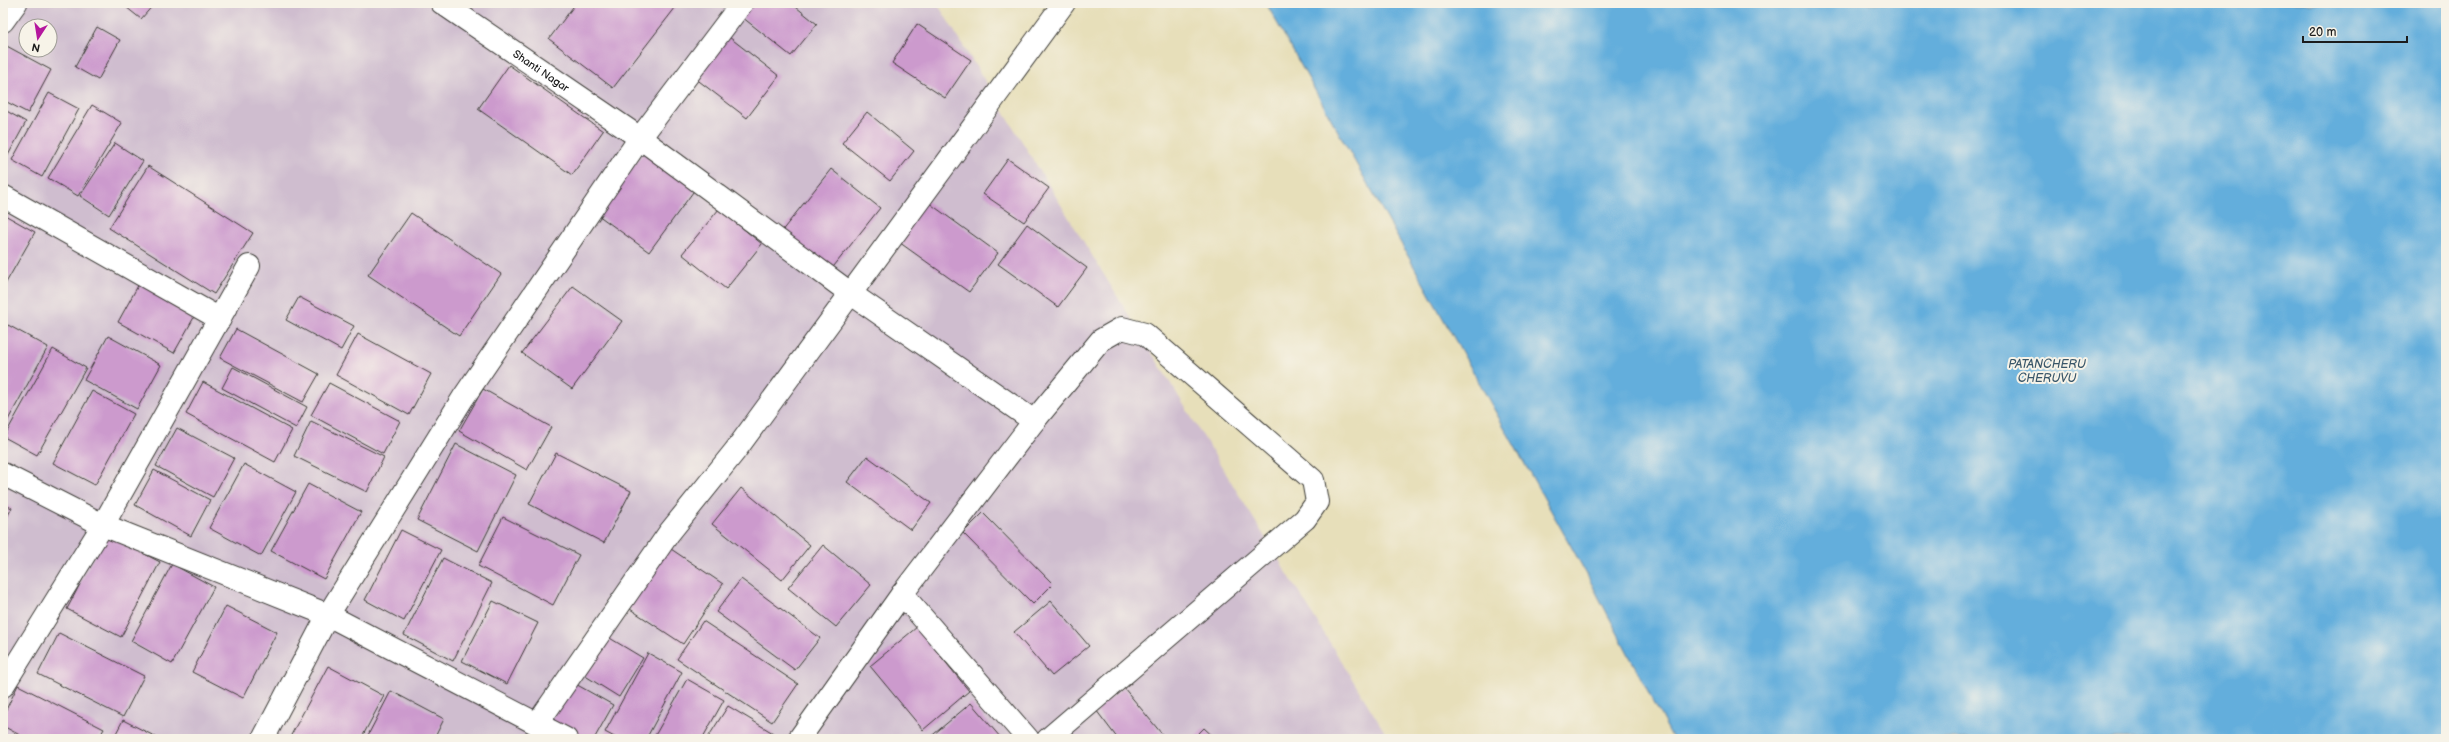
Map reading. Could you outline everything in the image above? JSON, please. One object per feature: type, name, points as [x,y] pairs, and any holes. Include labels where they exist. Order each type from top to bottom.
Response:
[{"type":"street","points":[[3,21],[16,3]]},
{"type":"street","name":"Shanti Nagar","points":[[442,3],[640,138],[850,293],[1034,421]]},
{"type":"street","points":[[263,739],[328,615],[462,398],[640,138],[742,3]]},
{"type":"street","points":[[537,724],[669,533],[735,450],[1064,3]]},
{"type":"street","points":[[3,196],[220,319]]},
{"type":"street","points":[[3,686],[103,525],[249,266]]},
{"type":"street","points":[[799,739],[902,594],[1034,421],[1101,340],[1122,328],[1145,334],[1312,480],[1317,502],[1305,519],[1048,739]]},
{"type":"street","points":[[3,474],[103,525],[328,615],[566,739]]},
{"type":"street","points":[[902,594],[1028,739]]},
{"type":"shaded area","points":[[3,3],[937,3],[1389,739],[3,739]]},
{"type":"water","name":"PATANCHERU CHERUVU","points":[[1266,3],[2446,3],[2446,739],[1673,739],[1586,573]]},
{"type":"building","points":[[121,3],[155,3],[141,19]]},
{"type":"building","points":[[576,3],[679,3],[613,88],[549,39]]},
{"type":"building","points":[[753,3],[791,3],[817,24],[791,56],[742,17]]},
{"type":"building","points":[[917,24],[971,60],[945,98],[892,63]]},
{"type":"building","points":[[97,27],[120,40],[98,80],[75,67]]},
{"type":"building","points":[[729,37],[779,76],[747,118],[695,78]]},
{"type":"building","points":[[3,44],[18,52],[18,58],[29,58],[51,70],[28,113],[3,100]]},
{"type":"building","points":[[509,65],[603,131],[572,175],[478,109]]},
{"type":"building","points":[[49,93],[79,109],[42,177],[12,160]]},
{"type":"building","points":[[92,105],[122,123],[78,196],[48,178]]},
{"type":"building","points":[[3,109],[26,122],[6,159],[3,157]]},
{"type":"building","points":[[867,112],[914,151],[890,181],[842,143]]},
{"type":"building","points":[[115,143],[143,161],[109,215],[80,196]]},
{"type":"building","points":[[645,151],[696,188],[649,252],[598,215]]},
{"type":"building","points":[[1008,159],[1049,188],[1024,222],[983,194]]},
{"type":"building","points":[[148,166],[253,233],[214,294],[109,228]]},
{"type":"building","points":[[831,169],[880,208],[830,271],[781,232]]},
{"type":"building","points":[[925,200],[998,253],[969,292],[896,240]]},
{"type":"building","points":[[719,209],[762,244],[726,289],[682,254]]},
{"type":"building","points":[[411,213],[501,274],[459,336],[368,275]]},
{"type":"building","points":[[3,214],[35,232],[3,288]]},
{"type":"building","points":[[1027,224],[1087,268],[1058,307],[998,264]]},
{"type":"building","points":[[140,282],[197,312],[174,353],[118,322]]},
{"type":"building","points":[[573,286],[622,321],[572,389],[522,353]]},
{"type":"building","points":[[299,297],[354,326],[341,350],[286,320]]},
{"type":"building","points":[[8,325],[48,347],[3,429],[3,333]]},
{"type":"building","points":[[236,329],[319,374],[303,402],[220,358]]},
{"type":"building","points":[[358,334],[431,374],[409,415],[336,375]]},
{"type":"building","points":[[108,336],[161,365],[137,409],[84,380]]},
{"type":"building","points":[[53,349],[86,368],[37,455],[4,437]]},
{"type":"building","points":[[233,367],[307,407],[296,428],[222,388]]},
{"type":"building","points":[[203,382],[292,430],[275,462],[186,414]]},
{"type":"building","points":[[329,383],[400,421],[383,454],[311,415]]},
{"type":"building","points":[[483,389],[551,427],[527,470],[459,431]]},
{"type":"building","points":[[92,391],[134,414],[95,485],[53,463]]},
{"type":"building","points":[[311,421],[384,457],[367,492],[294,456]]},
{"type":"building","points":[[177,428],[234,458],[213,497],[156,466]]},
{"type":"building","points":[[456,444],[516,475],[478,551],[417,520]]},
{"type":"building","points":[[556,453],[631,491],[604,543],[529,504]]},
{"type":"building","points":[[867,456],[931,503],[911,530],[847,482]]},
{"type":"building","points":[[244,464],[296,492],[261,556],[209,528]]},
{"type":"building","points":[[154,470],[210,500],[191,536],[135,505]]},
{"type":"building","points":[[308,484],[361,512],[324,579],[271,551]]},
{"type":"building","points":[[741,488],[810,545],[782,580],[712,524]]},
{"type":"building","points":[[3,504],[12,508],[3,524]]},
{"type":"building","points":[[983,513],[1053,584],[1033,604],[963,533]]},
{"type":"building","points":[[503,517],[579,555],[553,605],[478,566]]},
{"type":"building","points":[[401,530],[441,550],[404,621],[365,600]]},
{"type":"building","points":[[106,534],[160,562],[121,637],[67,609]]},
{"type":"building","points":[[823,545],[871,585],[836,627],[788,588]]},
{"type":"building","points":[[668,547],[723,584],[683,644],[627,607]]},
{"type":"building","points":[[443,558],[492,583],[453,661],[404,635]]},
{"type":"building","points":[[172,564],[214,587],[172,664],[131,641]]},
{"type":"building","points":[[741,579],[820,638],[795,670],[716,612]]},
{"type":"building","points":[[493,601],[538,623],[507,684],[462,661]]},
{"type":"building","points":[[1051,601],[1089,646],[1052,676],[1014,632]]},
{"type":"building","points":[[226,606],[277,632],[243,698],[192,672]]},
{"type":"building","points":[[703,621],[798,684],[772,722],[677,659]]},
{"type":"building","points":[[917,627],[969,691],[923,730],[870,666]]},
{"type":"building","points":[[59,633],[144,676],[123,717],[38,674]]},
{"type":"building","points":[[603,634],[643,658],[619,697],[579,672]]},
{"type":"building","points":[[648,653],[682,672],[646,739],[618,739],[605,732]]},
{"type":"building","points":[[328,666],[384,696],[361,739],[289,739]]},
{"type":"building","points":[[687,679],[724,700],[702,739],[653,739]]},
{"type":"building","points":[[572,682],[613,705],[594,739],[581,739],[550,722]]},
{"type":"building","points":[[18,685],[104,729],[98,739],[27,739],[3,726],[3,716]]},
{"type":"building","points":[[1124,688],[1166,739],[1118,739],[1096,710]]},
{"type":"building","points":[[391,691],[444,719],[434,739],[366,739]]},
{"type":"building","points":[[971,703],[1001,738],[928,739]]},
{"type":"building","points":[[728,706],[773,733],[769,739],[707,739]]},
{"type":"building","points":[[123,720],[160,739],[113,739]]},
{"type":"building","points":[[1204,728],[1216,739],[1193,739]]}]
